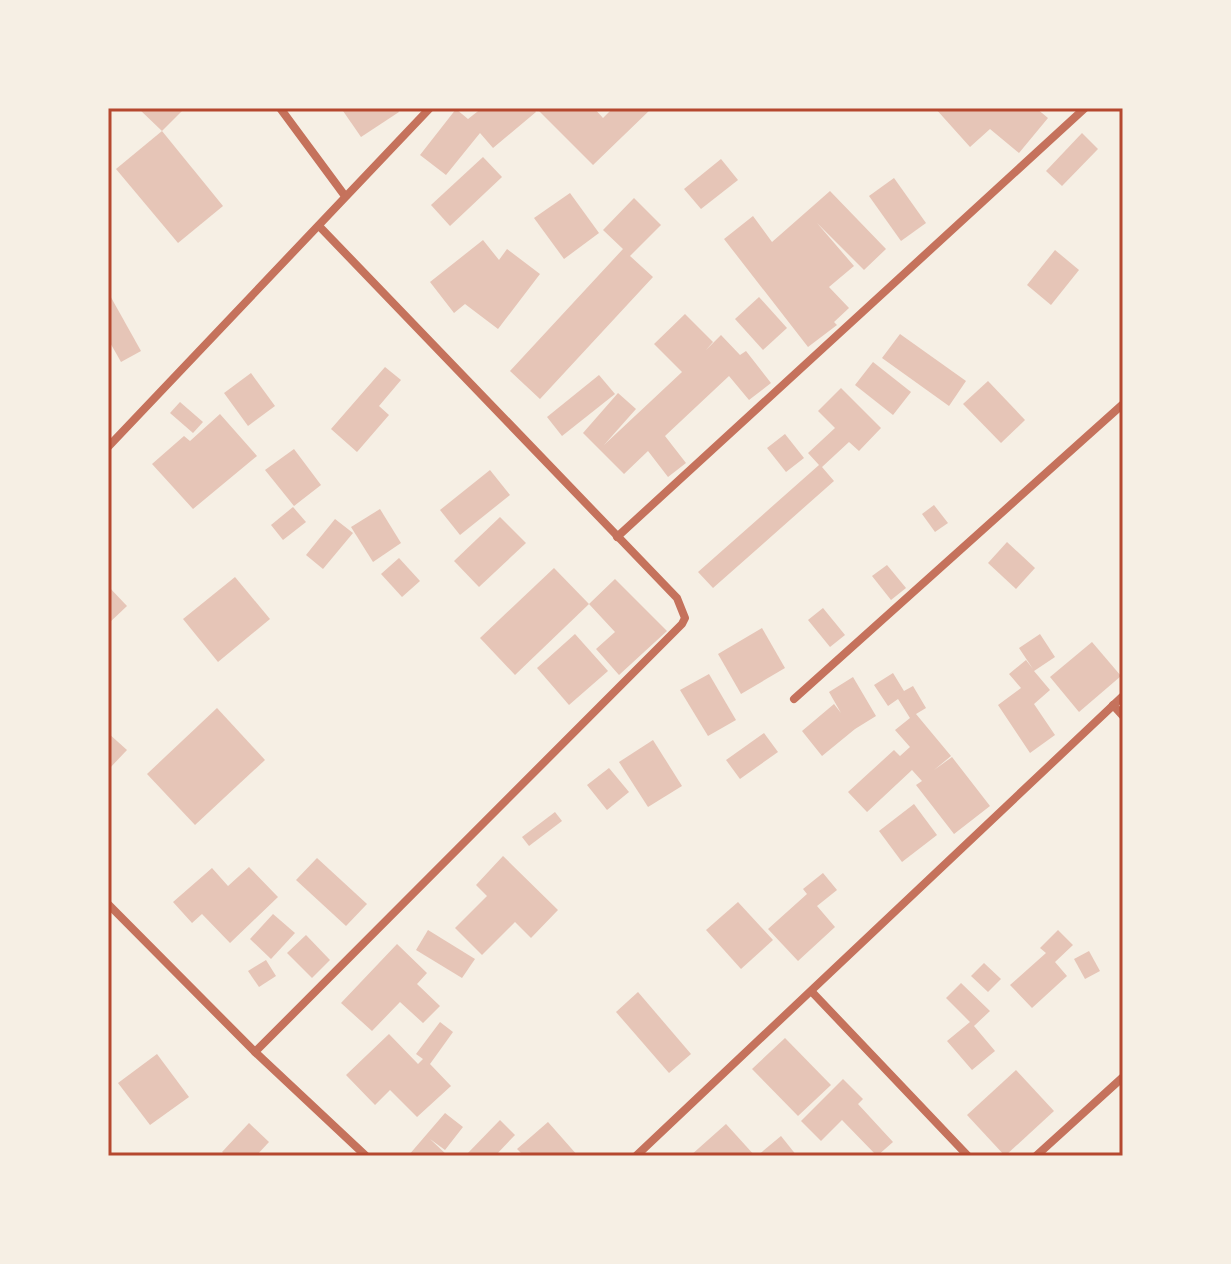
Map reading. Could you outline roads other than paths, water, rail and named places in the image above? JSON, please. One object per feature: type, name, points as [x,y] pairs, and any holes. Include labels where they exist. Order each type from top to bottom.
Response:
[{"type":"street","points":[[280,108],[345,196]]},
{"type":"street","points":[[108,447],[430,108]]},
{"type":"street","points":[[617,537],[1085,108]]},
{"type":"street","points":[[255,1052],[685,618],[677,598],[319,226]]},
{"type":"street","points":[[794,699],[1123,404]]},
{"type":"street","points":[[636,1156],[1123,696]]},
{"type":"street","points":[[1113,705],[1123,716]]},
{"type":"street","points":[[108,904],[255,1052],[366,1156]]},
{"type":"street","points":[[812,992],[968,1156]]},
{"type":"street","points":[[1036,1156],[1123,1077]]}]
